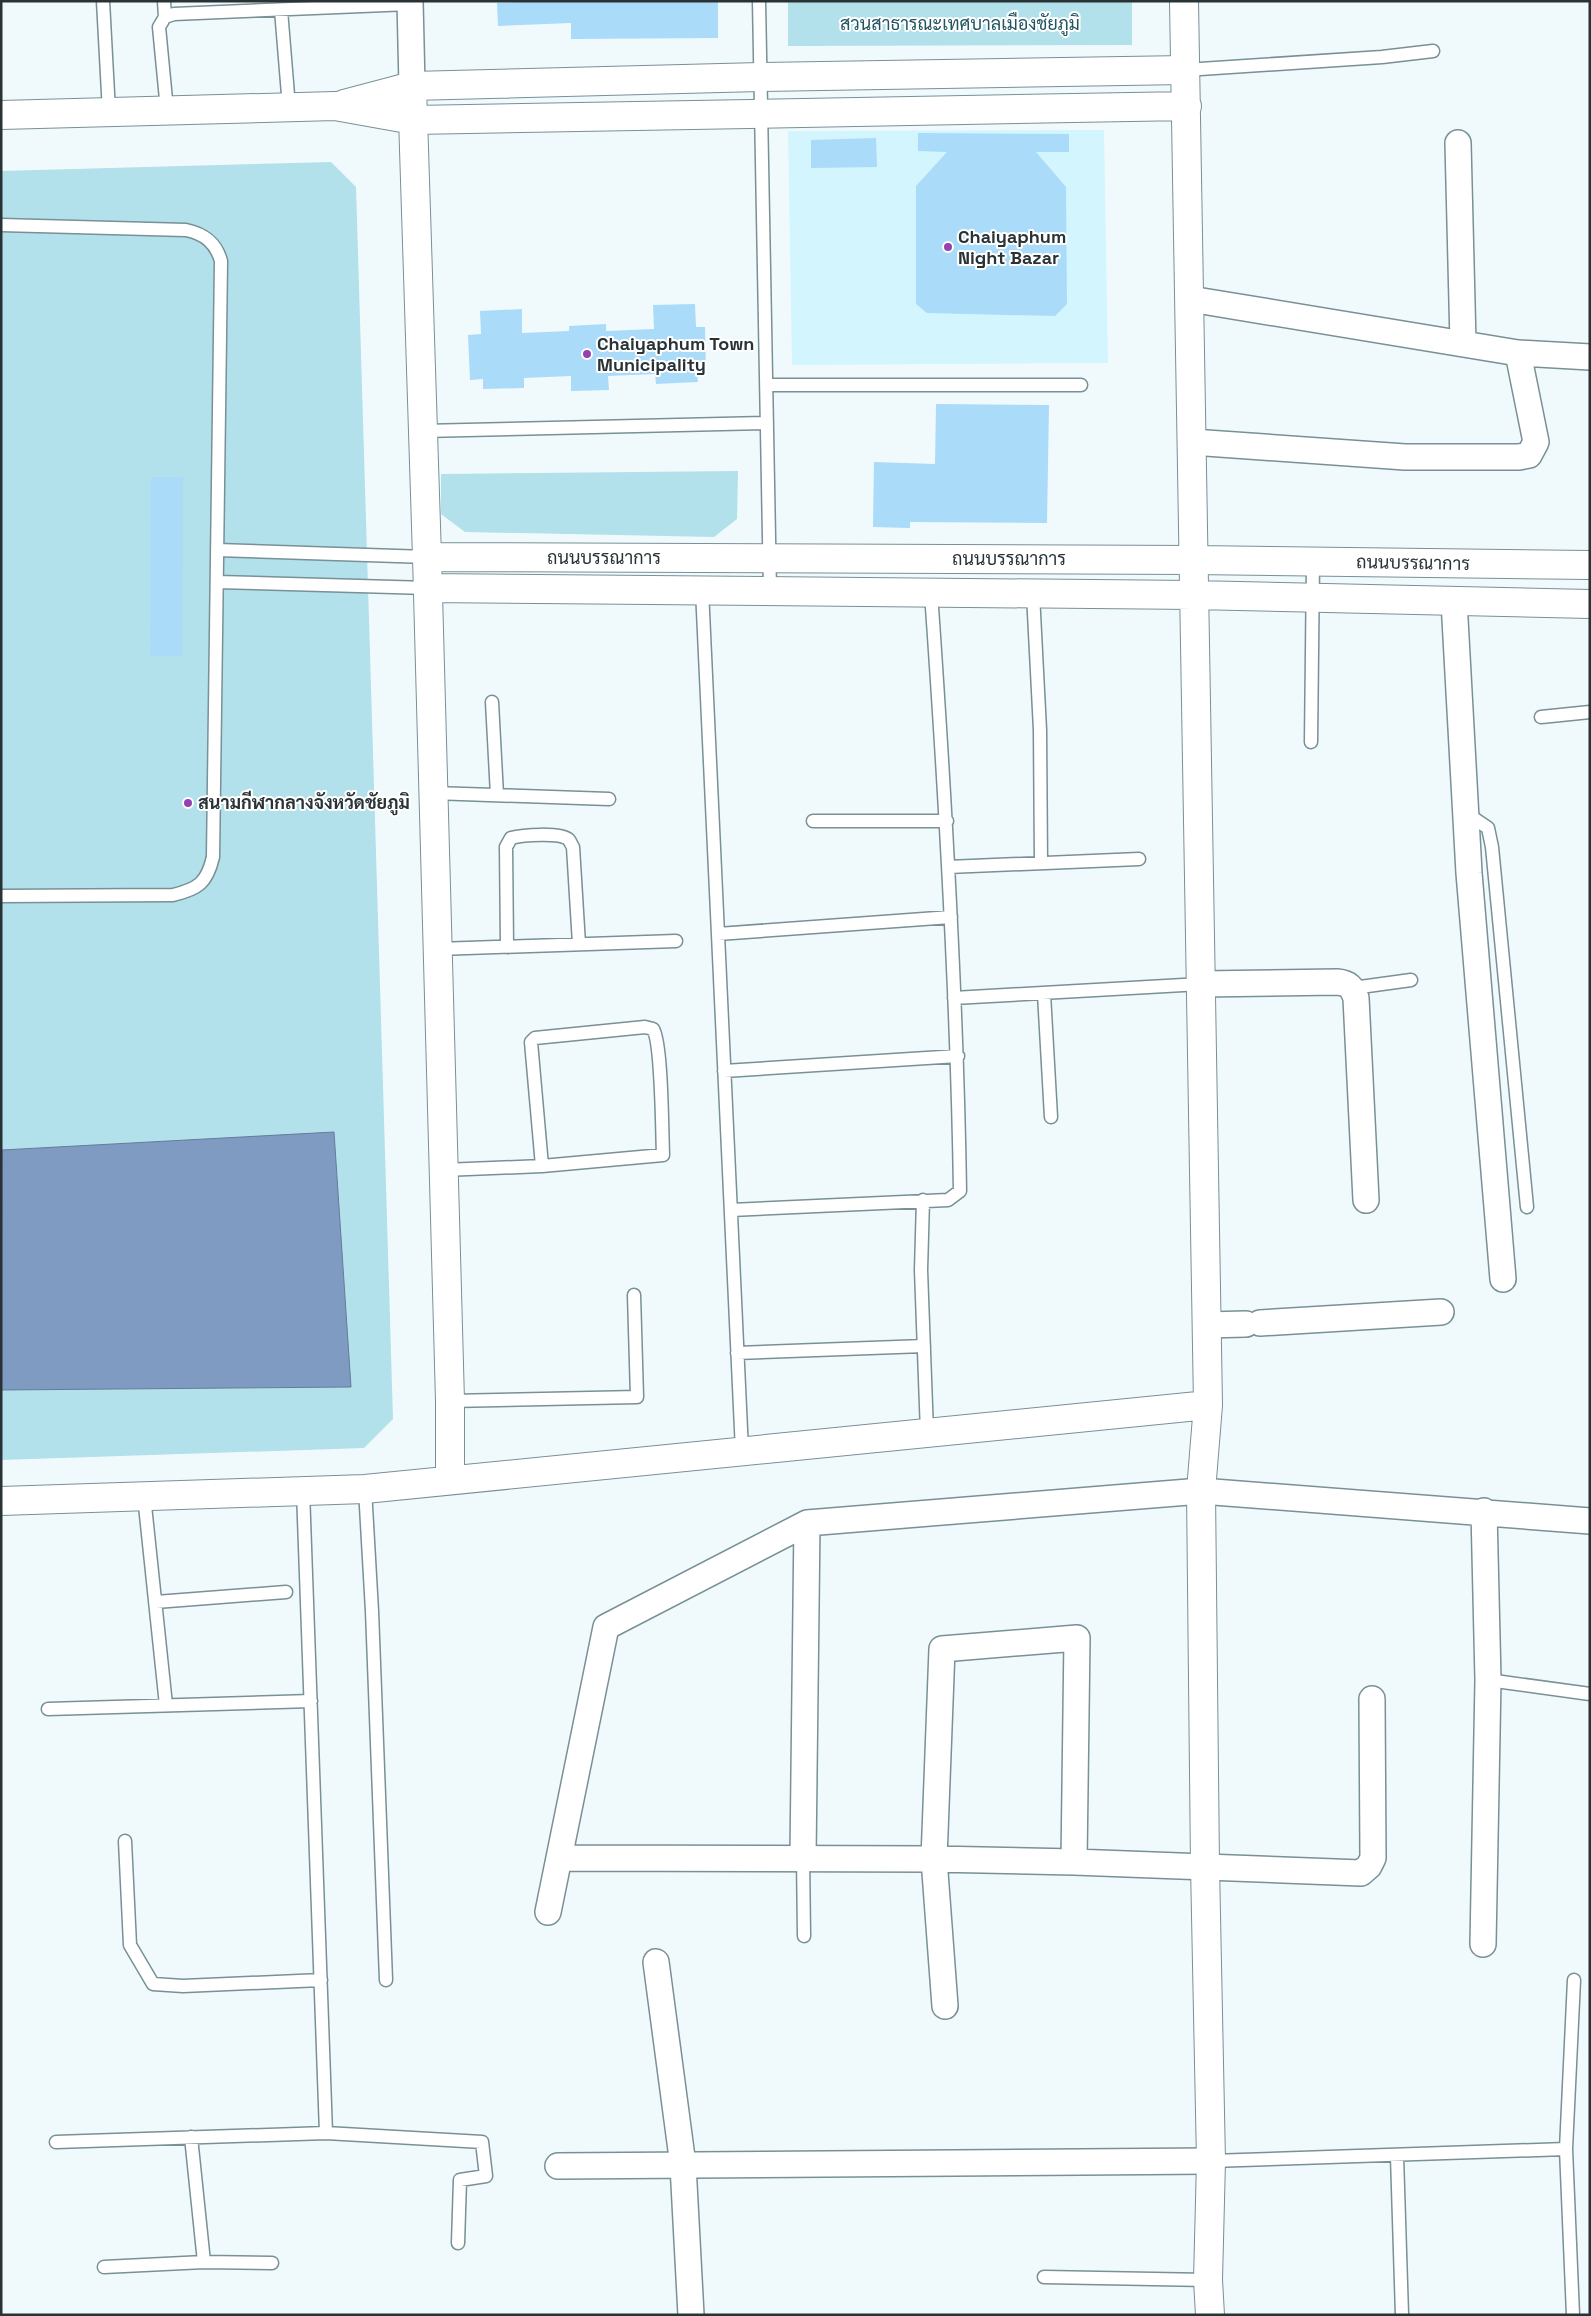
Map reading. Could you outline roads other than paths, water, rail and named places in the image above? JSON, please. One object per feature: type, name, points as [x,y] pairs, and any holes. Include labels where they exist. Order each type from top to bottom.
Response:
[{"type":"street","points":[[1184,1],[1208,1405],[1202,1491],[1205,1866],[1211,2161],[1208,2280],[1210,2315]]},
{"type":"street","points":[[410,3],[434,793],[450,1401],[450,1480]]},
{"type":"street","points":[[335,106],[412,86],[760,77],[1185,70]]},
{"type":"street","points":[[1,115],[335,106],[413,120],[1187,106]]},
{"type":"street","points":[[1458,143],[1463,343]]},
{"type":"street","points":[[1190,299],[1518,353],[1590,357]]},
{"type":"street","points":[[1192,442],[1405,457],[1519,457],[1529,455],[1536,442],[1518,353]]},
{"type":"street","name":"ถนนบรรณาการ","points":[[427,558],[1194,560],[1590,565]]},
{"type":"street","name":"ถนนบรรณาการ","points":[[428,588],[1194,596],[1590,604]]},
{"type":"street","points":[[1454,601],[1466,813],[1503,1279]]},
{"type":"street","points":[[1201,984],[1337,982],[1347,983],[1352,988],[1356,998],[1366,1200]]},
{"type":"street","points":[[1206,1324],[1253,1324],[1440,1312]]},
{"type":"street","points":[[1,1501],[365,1489],[1208,1405]]},
{"type":"street","points":[[548,1912],[606,1627],[807,1523],[1202,1491],[1484,1511],[1590,1521]]},
{"type":"street","points":[[1483,1944],[1488,1680],[1484,1511]]},
{"type":"street","points":[[803,1857],[807,1523]]},
{"type":"street","points":[[945,2006],[934,1859],[942,1650],[1077,1638],[1074,1862]]},
{"type":"street","points":[[559,1858],[803,1857],[934,1859],[1205,1866],[1361,1873],[1369,1866],[1372,1858],[1372,1699]]},
{"type":"street","points":[[656,1962],[683,2165],[691,2315]]},
{"type":"street","points":[[558,2166],[1211,2161]]},
{"type":"lane","points":[[103,1],[109,112]]},
{"type":"lane","points":[[164,1],[165,17],[159,27],[168,110]]},
{"type":"lane","points":[[759,1],[770,591]]},
{"type":"lane","points":[[165,17],[174,14],[410,3]]},
{"type":"lane","points":[[281,10],[289,107]]},
{"type":"lane","points":[[1185,70],[1382,57],[1433,51]]},
{"type":"lane","points":[[1,225],[186,230],[206,236],[213,243],[221,261],[213,857],[210,870],[205,881],[191,891],[173,895],[1,896]]},
{"type":"lane","points":[[766,385],[1081,385]]},
{"type":"lane","points":[[423,431],[767,423]]},
{"type":"lane","points":[[217,550],[427,558]]},
{"type":"lane","points":[[1311,742],[1314,562]]},
{"type":"lane","points":[[217,582],[428,588]]},
{"type":"lane","points":[[702,590],[742,1451]]},
{"type":"lane","points":[[731,1210],[948,1200],[960,1191],[958,1056],[948,867],[948,821],[931,593]]},
{"type":"lane","points":[[1033,594],[1040,730],[1041,863]]},
{"type":"lane","points":[[492,702],[498,795]]},
{"type":"lane","points":[[1541,717],[1590,712]]},
{"type":"lane","points":[[434,793],[609,799]]},
{"type":"lane","points":[[1466,813],[1488,828],[1492,847],[1527,1207]]},
{"type":"lane","points":[[813,821],[948,821]]},
{"type":"lane","points":[[506,947],[506,847],[512,838],[518,836],[554,835],[563,836],[570,840],[573,847],[579,944]]},
{"type":"lane","points":[[948,867],[1139,859]]},
{"type":"lane","points":[[718,934],[951,917]]},
{"type":"lane","points":[[438,949],[676,941]]},
{"type":"lane","points":[[1352,988],[1411,980]]},
{"type":"lane","points":[[954,998],[1201,984]]},
{"type":"lane","points":[[1044,994],[1050,1117]]},
{"type":"lane","points":[[444,1170],[542,1166],[663,1155],[658,1057],[656,1034],[653,1029],[645,1027],[556,1035],[535,1038],[531,1042],[542,1166]]},
{"type":"lane","points":[[724,1071],[958,1056]]},
{"type":"lane","points":[[923,1200],[921,1270],[927,1433]]},
{"type":"lane","points":[[450,1401],[637,1397],[634,1294]]},
{"type":"lane","points":[[737,1352],[924,1346]]},
{"type":"lane","points":[[365,1489],[372,1611],[386,1980]]},
{"type":"lane","points":[[303,1490],[326,2134]]},
{"type":"lane","points":[[144,1496],[166,1705]]},
{"type":"lane","points":[[156,1602],[286,1592]]},
{"type":"lane","points":[[1488,1680],[1590,1694]]},
{"type":"lane","points":[[48,1709],[310,1701]]},
{"type":"lane","points":[[125,1841],[130,1945],[153,1984],[183,1986],[320,1980]]},
{"type":"lane","points":[[803,1857],[804,1936]]},
{"type":"lane","points":[[1573,2315],[1566,2149],[1574,1980]]},
{"type":"lane","points":[[56,2142],[326,2134],[482,2142],[486,2176],[460,2180],[458,2243]]},
{"type":"lane","points":[[191,2137],[204,2262]]},
{"type":"lane","points":[[1211,2161],[1566,2149]]},
{"type":"lane","points":[[1397,2156],[1402,2315]]},
{"type":"lane","points":[[104,2267],[204,2262],[272,2263]]},
{"type":"lane","points":[[1044,2277],[1208,2280]]},
{"type":"place","name":"Chaiyaphum Night Bazar","points":[[948,247]]},
{"type":"place","name":"Chaiyaphum Town Municipality","points":[[587,354]]},
{"type":"place","name":"สนามกีฬากลางจังหวัดชัยภูมิ","points":[[188,803]]},
{"type":"park label","name":"สวนสาธารณะเทศบาลเมืองชัยภูมิ","points":[[960,24]]}]
